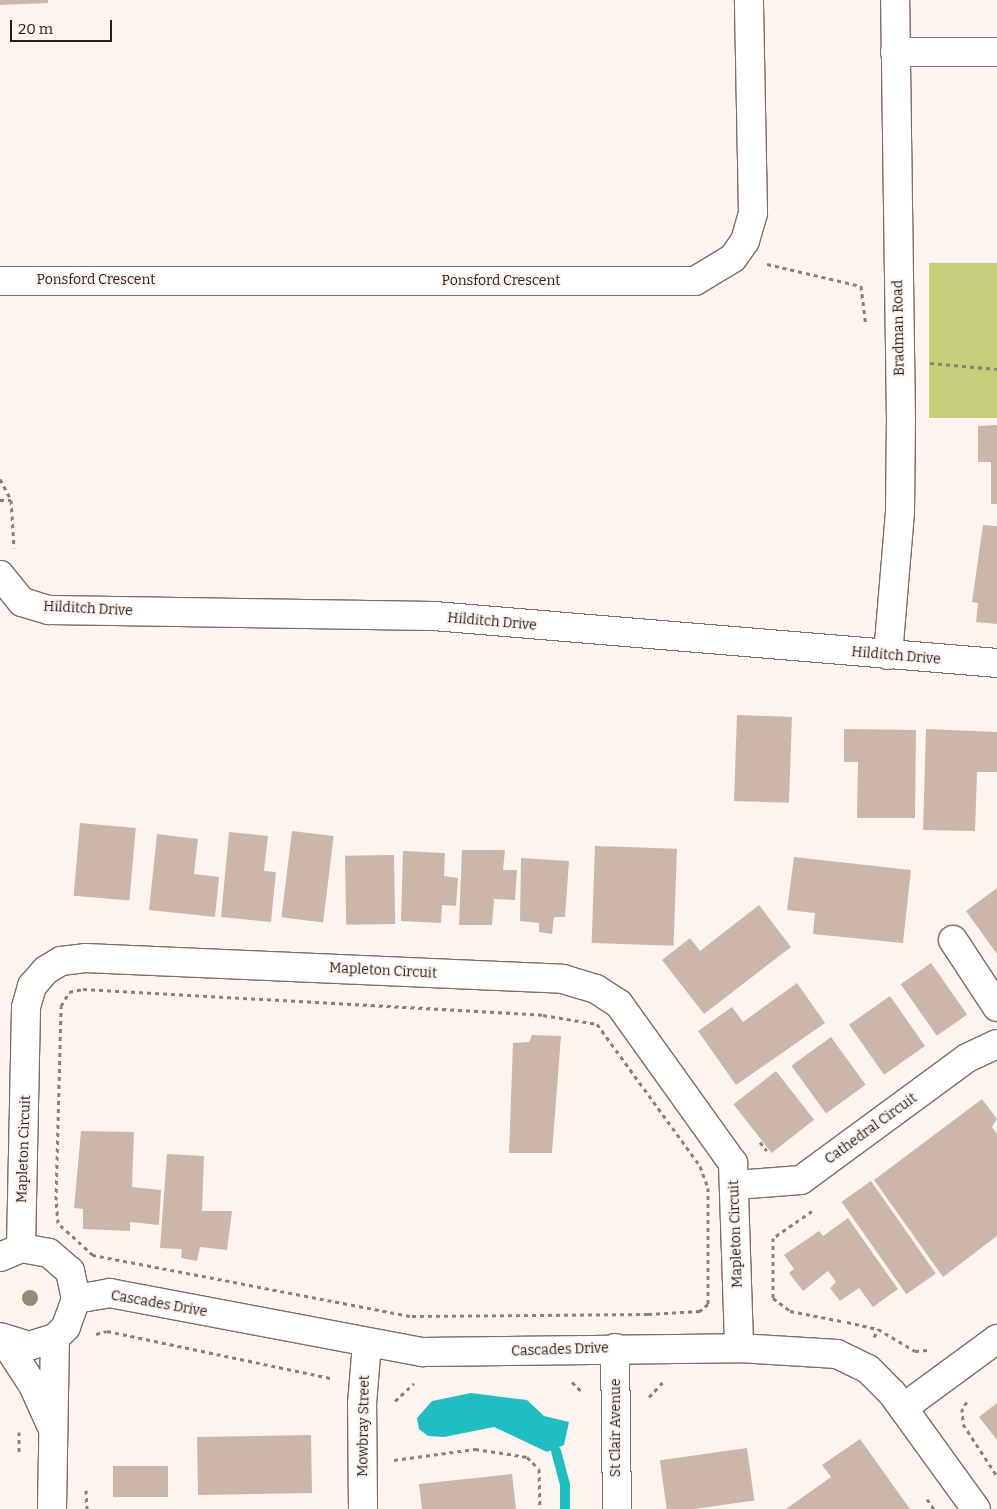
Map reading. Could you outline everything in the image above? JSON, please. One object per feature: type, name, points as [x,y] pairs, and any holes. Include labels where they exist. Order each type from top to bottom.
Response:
[{"type":"street","name":"Ponsford Crescent","points":[[0,280],[695,281],[732,258],[745,241],[753,214],[749,0]]},
{"type":"street","name":"Bradman Road","points":[[888,655],[900,512],[895,0]]},
{"type":"street","points":[[895,52],[997,52]]},
{"type":"street","name":"Hilditch Drive","points":[[0,575],[22,602],[49,610],[434,616],[997,663]]},
{"type":"street","points":[[954,940],[997,1007]]},
{"type":"street","name":"Mapleton Circuit","points":[[10,1253],[26,1007],[32,986],[46,970],[61,961],[85,958],[582,983],[619,1004],[639,1025],[721,1142],[733,1163],[736,1186],[739,1348]]},
{"type":"street","name":"Cathedral Circuit","points":[[736,1186],[801,1180],[967,1058],[997,1044]]},
{"type":"street","points":[[2,1338],[29,1346],[55,1338],[70,1321],[76,1299],[70,1271],[49,1253],[10,1253]]},
{"type":"street","name":"Cascades Drive","points":[[76,1299],[110,1293],[422,1352],[616,1348],[739,1348],[837,1354],[868,1369],[903,1408],[976,1509]]},
{"type":"street","points":[[2,1338],[33,1385],[52,1428]]},
{"type":"street","points":[[52,1509],[52,1428],[57,1401],[55,1338]]},
{"type":"street","points":[[903,1408],[997,1339]]},
{"type":"street","name":"Mowbray Street","points":[[362,1509],[362,1404],[367,1343]]},
{"type":"street","name":"St Clair Avenue","points":[[616,1348],[617,1509]]},
{"type":"path","points":[[732,258],[861,286],[867,334]]},
{"type":"path","points":[[900,364],[997,369]]},
{"type":"path","points":[[0,479],[11,500],[15,552]]},
{"type":"path","points":[[0,500],[11,500]]},
{"type":"path","points":[[83,989],[584,1019],[596,1024],[700,1166],[708,1188],[708,1277],[708,1304],[700,1311],[410,1316],[93,1255],[58,1223],[61,1006],[69,992],[83,989]]},
{"type":"path","points":[[821,1204],[773,1238],[773,1298],[790,1312],[878,1330],[915,1351],[938,1348]]},
{"type":"path","points":[[869,1344],[878,1330]]},
{"type":"path","points":[[91,1339],[107,1332],[330,1378]]},
{"type":"path","points":[[561,1380],[571,1381],[588,1401]]},
{"type":"path","points":[[391,1406],[401,1391],[424,1381]]},
{"type":"path","points":[[649,1404],[649,1396],[660,1382],[670,1382]]},
{"type":"path","points":[[972,1397],[962,1408],[963,1424],[997,1476]]},
{"type":"path","points":[[18,1422],[19,1460]]},
{"type":"path","points":[[393,1451],[393,1460],[475,1449],[527,1457],[539,1469],[540,1509]]},
{"type":"path","points":[[86,1479],[87,1509]]},
{"type":"green space","points":[[929,263],[997,263],[997,418],[929,418]]},
{"type":"water","points":[[471,1393],[527,1400],[544,1416],[569,1422],[564,1445],[547,1452],[494,1427],[444,1437],[428,1436],[419,1429],[417,1418],[432,1401]]},
{"type":"building","points":[[0,0],[48,0],[48,3],[0,5]]},
{"type":"building","points":[[997,425],[997,504],[991,504],[991,462],[978,462],[978,426]]},
{"type":"building","points":[[983,525],[997,526],[997,624],[976,622],[978,603],[972,602]]},
{"type":"building","points":[[737,715],[792,717],[789,803],[734,801]]},
{"type":"building","points":[[844,729],[916,730],[915,818],[857,818],[858,762],[844,762]]},
{"type":"building","points":[[926,729],[997,732],[997,772],[977,772],[975,831],[923,830]]},
{"type":"building","points":[[80,823],[136,828],[129,901],[74,896]]},
{"type":"building","points":[[292,831],[334,836],[323,922],[281,917]]},
{"type":"building","points":[[229,832],[268,836],[264,871],[276,872],[271,922],[221,917]]},
{"type":"building","points":[[157,834],[198,839],[194,874],[219,877],[215,917],[149,910]]},
{"type":"building","points":[[595,846],[677,849],[674,946],[592,943]]},
{"type":"building","points":[[462,850],[505,850],[503,870],[517,870],[515,900],[494,899],[492,925],[459,925]]},
{"type":"building","points":[[403,851],[445,853],[444,876],[458,878],[456,906],[442,905],[441,923],[401,921]]},
{"type":"building","points":[[394,855],[395,924],[346,925],[345,856]]},
{"type":"building","points":[[794,857],[911,870],[903,943],[813,934],[815,913],[787,910]]},
{"type":"building","points":[[521,858],[569,861],[565,917],[554,917],[552,934],[539,932],[539,923],[520,921]]},
{"type":"building","points":[[997,888],[997,954],[966,911]]},
{"type":"building","points":[[759,905],[791,947],[704,1014],[662,960],[690,938],[700,951]]},
{"type":"building","points":[[931,963],[967,1015],[937,1036],[901,984]]},
{"type":"building","points":[[797,983],[825,1023],[736,1085],[698,1031],[732,1007],[743,1022]]},
{"type":"building","points":[[890,996],[925,1046],[884,1075],[849,1025]]},
{"type":"building","points":[[532,1035],[561,1036],[552,1153],[509,1153],[513,1043],[529,1042]]},
{"type":"building","points":[[831,1037],[866,1085],[826,1114],[791,1066]]},
{"type":"building","points":[[776,1071],[814,1120],[772,1153],[733,1104]]},
{"type":"building","points":[[982,1099],[997,1119],[992,1127],[997,1134],[997,1236],[943,1277],[874,1180]]},
{"type":"building","points":[[81,1131],[134,1132],[132,1187],[161,1190],[159,1225],[130,1222],[130,1231],[83,1229],[83,1209],[74,1208]]},
{"type":"building","points":[[167,1154],[204,1156],[202,1211],[232,1211],[227,1250],[200,1247],[197,1261],[181,1258],[182,1249],[160,1248]]},
{"type":"building","points":[[871,1181],[936,1274],[906,1294],[842,1202]]},
{"type":"building","points":[[848,1218],[898,1289],[873,1307],[859,1288],[840,1301],[830,1288],[836,1282],[828,1271],[803,1291],[789,1273],[794,1269],[784,1255],[819,1231],[823,1236]]},
{"type":"building","points":[[997,1403],[997,1440],[979,1417]]},
{"type":"building","points":[[311,1435],[312,1493],[198,1495],[197,1437]]},
{"type":"building","points":[[860,1439],[910,1509],[786,1509],[831,1477],[822,1465]]},
{"type":"building","points":[[747,1448],[754,1500],[694,1509],[667,1509],[660,1460]]},
{"type":"building","points":[[113,1466],[168,1466],[168,1497],[113,1497]]},
{"type":"building","points":[[512,1474],[516,1509],[422,1509],[419,1484]]},
{"type":"waterway","points":[[556,1451],[565,1485],[565,1509]]}]
